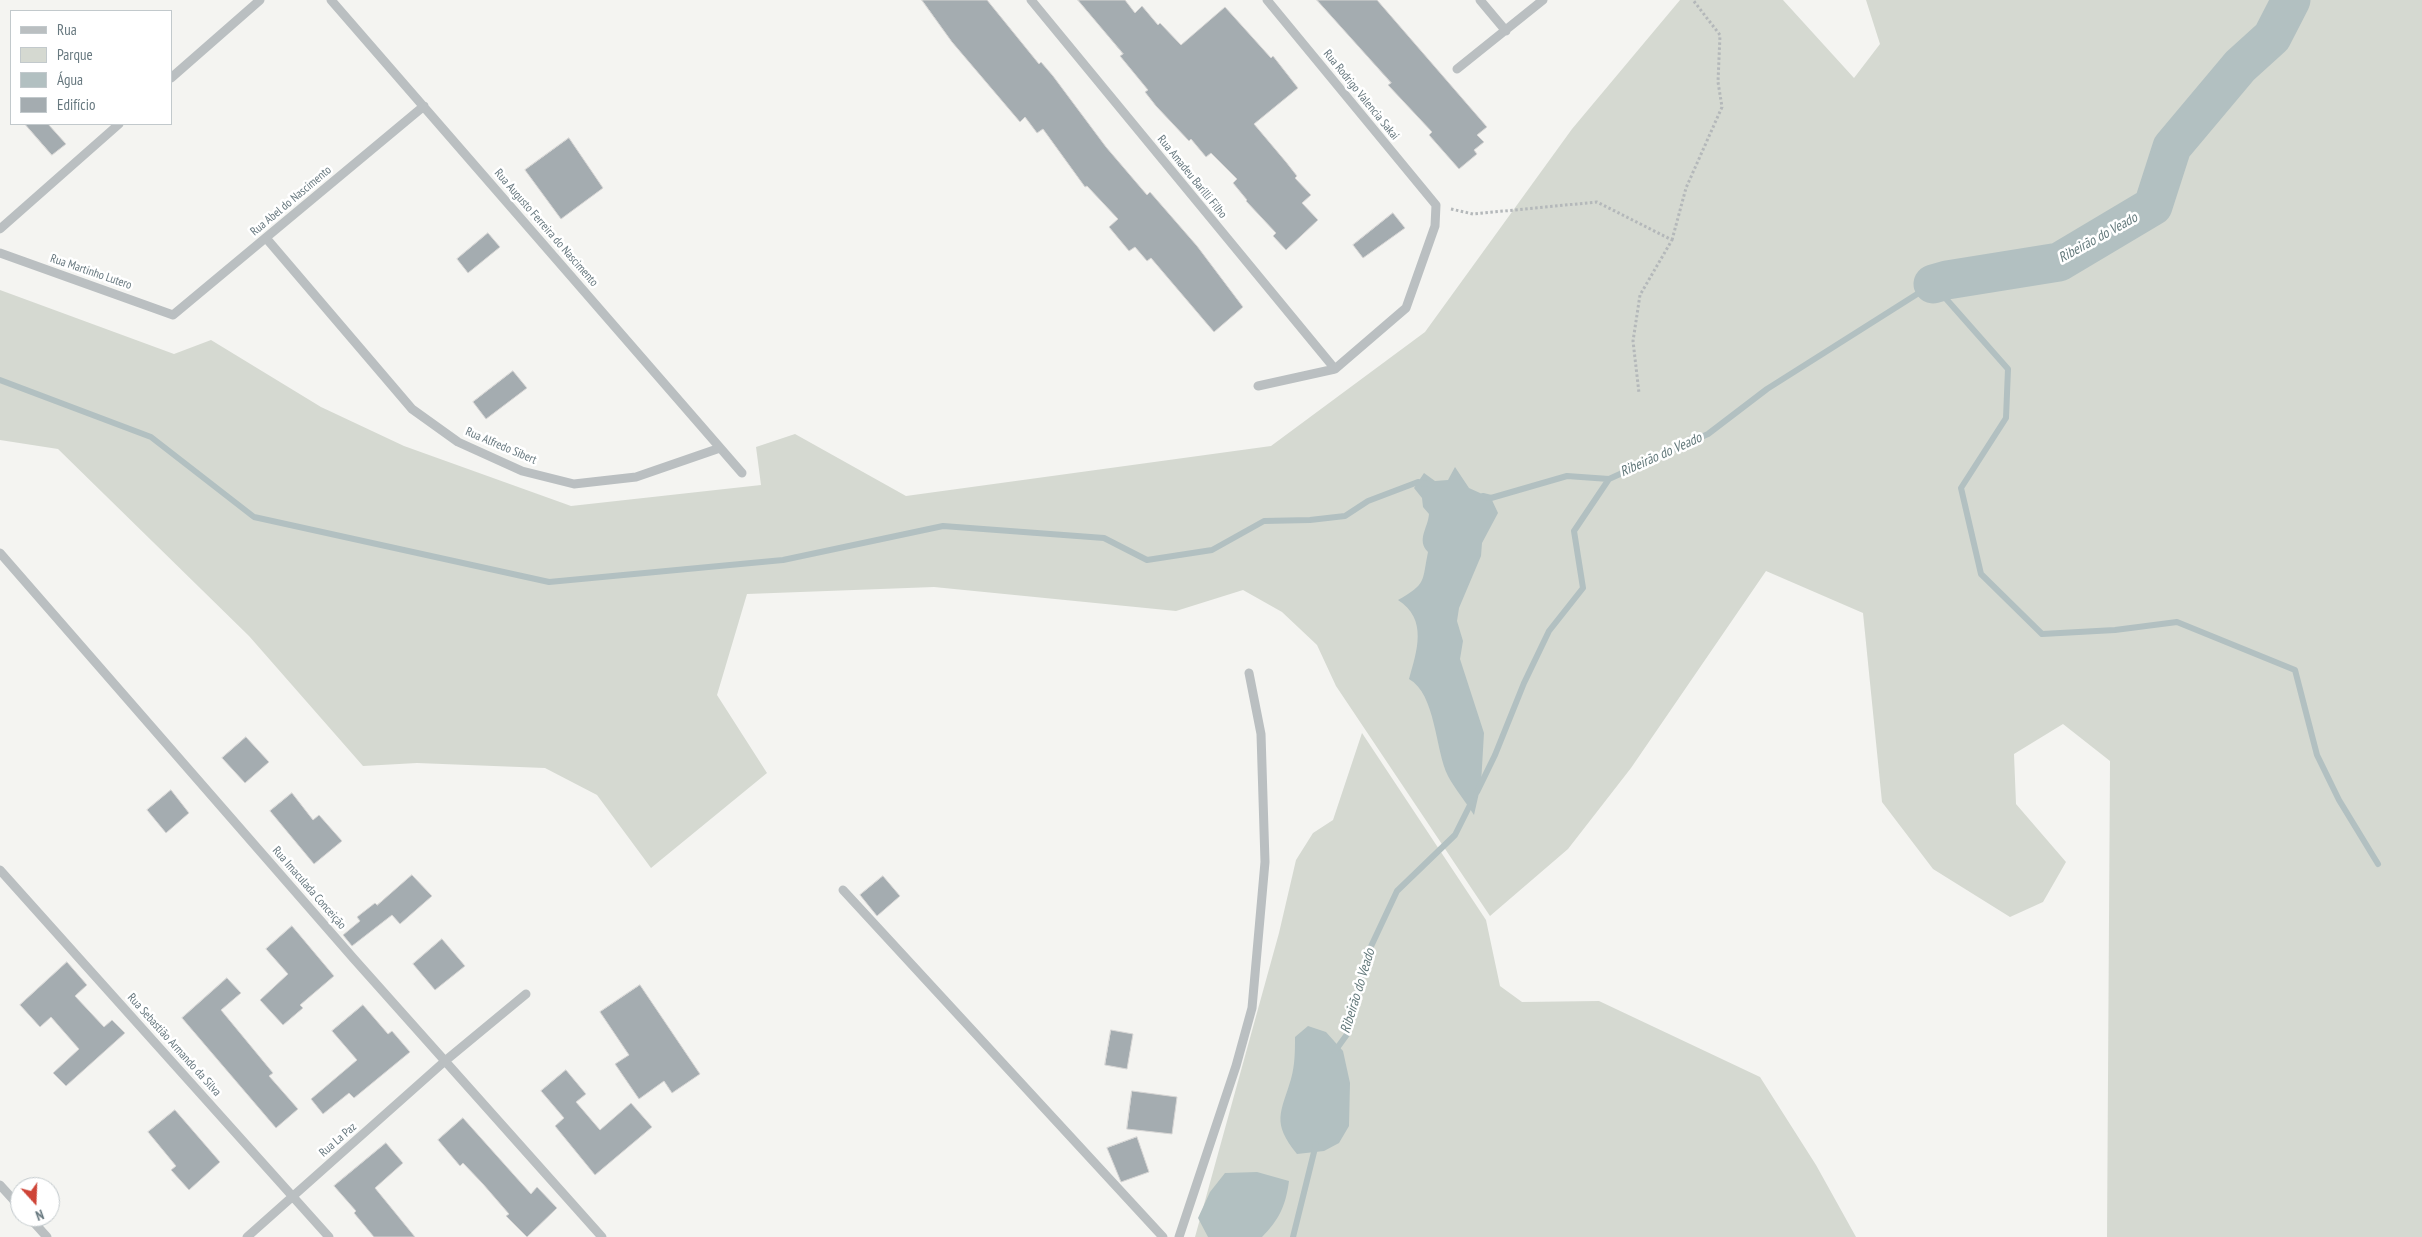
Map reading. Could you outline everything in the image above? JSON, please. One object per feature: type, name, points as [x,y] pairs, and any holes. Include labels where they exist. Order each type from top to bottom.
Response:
[{"type":"street","points":[[172,77],[260,0]]},
{"type":"street","name":"Rua Augusto Ferreira do Nascimento","points":[[331,0],[742,472]]},
{"type":"street","name":"Rua Amadeu Barilli Filho","points":[[1031,0],[1335,369]]},
{"type":"street","name":"Rua Rodrigo Valencia Sakai","points":[[1267,0],[1436,205]]},
{"type":"street","points":[[1480,0],[1506,31]]},
{"type":"street","points":[[1457,69],[1544,0]]},
{"type":"street","name":"Rua Abel do Nascimento","points":[[173,314],[424,106]]},
{"type":"street","points":[[0,229],[118,125]]},
{"type":"street","points":[[1258,386],[1335,369],[1406,308],[1435,226],[1436,205]]},
{"type":"street","name":"Rua Alfredo Sibert","points":[[266,238],[412,409],[458,442],[522,471],[574,484],[636,477],[720,448]]},
{"type":"street","name":"Rua Martinho Lutero","points":[[0,254],[173,314]]},
{"type":"street","name":"Rua Imaculada Conceição","points":[[0,553],[445,1062],[602,1237]]},
{"type":"street","points":[[1179,1237],[1236,1066],[1252,1008],[1265,862],[1261,734],[1249,673]]},
{"type":"street","name":"Rua Sebastião Armando da Silva","points":[[0,870],[329,1237]]},
{"type":"street","points":[[844,890],[1163,1237]]},
{"type":"street","name":"Rua La Paz","points":[[247,1237],[445,1062],[526,994]]},
{"type":"street","points":[[0,1185],[10,1196]]},
{"type":"street","points":[[38,1227],[47,1237]]},
{"type":"path","points":[[1639,393],[1633,341],[1640,295],[1672,240],[1686,188],[1722,108],[1718,82],[1720,35],[1693,0]]},
{"type":"path","points":[[1436,205],[1473,214],[1597,202],[1672,240]]},
{"type":"green space","points":[[1680,0],[1783,0],[1854,78],[1880,44],[1866,0],[2422,0],[2422,1237],[2107,1237],[2110,761],[2063,724],[2014,754],[2016,804],[2066,862],[2043,902],[2010,917],[1933,869],[1882,802],[1863,613],[1766,571],[1631,768],[1568,849],[1490,916],[1336,686],[1317,645],[1282,612],[1243,590],[1176,611],[934,587],[747,594],[717,695],[767,773],[651,868],[597,795],[545,768],[417,763],[363,766],[249,636],[58,449],[0,440],[0,290],[174,354],[211,340],[321,407],[404,446],[571,506],[761,485],[756,447],[795,434],[906,496],[1271,446],[1425,332],[1572,129]]},
{"type":"green space","points":[[1362,733],[1486,920],[1500,986],[1522,1002],[1599,1001],[1760,1077],[1816,1165],[1856,1237],[1195,1237],[1279,933],[1296,860],[1313,833],[1333,820]]},
{"type":"water","points":[[1455,467],[1469,488],[1491,498],[1498,513],[1482,543],[1481,556],[1459,608],[1457,621],[1463,641],[1460,659],[1484,733],[1481,784],[1474,815],[1448,776],[1425,697],[1418,686],[1409,679],[1417,647],[1417,626],[1414,616],[1398,600],[1414,590],[1422,581],[1428,552],[1423,543],[1423,538],[1429,514],[1423,507],[1422,498],[1414,488],[1424,473],[1435,481],[1448,480]]},
{"type":"water","points":[[1308,1026],[1326,1032],[1343,1051],[1350,1083],[1349,1126],[1339,1143],[1324,1151],[1297,1154],[1284,1134],[1280,1117],[1291,1079],[1295,1053],[1295,1037]]},
{"type":"water","points":[[1257,1172],[1289,1181],[1284,1205],[1273,1224],[1262,1237],[1208,1237],[1198,1218],[1210,1192],[1225,1173]]},
{"type":"building","points":[[922,0],[987,0],[1039,64],[1041,62],[1053,76],[1106,147],[1147,195],[1150,192],[1197,246],[1243,307],[1214,332],[1151,258],[1147,261],[1135,247],[1129,251],[1109,227],[1118,219],[1087,186],[1085,187],[1043,129],[1037,133],[1025,117],[1020,122],[952,42]]},
{"type":"building","points":[[1078,0],[1125,0],[1135,13],[1142,6],[1158,25],[1160,23],[1181,45],[1225,7],[1271,58],[1273,56],[1298,88],[1254,124],[1297,176],[1295,178],[1311,195],[1302,203],[1318,220],[1286,250],[1273,236],[1276,233],[1246,201],[1233,183],[1237,179],[1211,153],[1206,157],[1191,139],[1189,141],[1156,106],[1145,92],[1148,90],[1120,56],[1123,54]]},
{"type":"building","points":[[1317,0],[1377,0],[1487,127],[1477,135],[1484,142],[1474,150],[1477,154],[1459,169],[1429,135],[1432,132],[1388,85],[1391,83]]},
{"type":"building","points":[[26,125],[49,125],[66,144],[52,155]]},
{"type":"building","points":[[569,138],[603,188],[561,219],[525,170]]},
{"type":"building","points":[[1393,213],[1405,228],[1363,258],[1353,245]]},
{"type":"building","points":[[488,233],[500,247],[468,273],[457,259]]},
{"type":"building","points":[[513,371],[527,388],[486,419],[473,402]]},
{"type":"building","points":[[246,737],[269,762],[245,783],[222,758]]},
{"type":"building","points":[[171,790],[189,813],[166,833],[147,810]]},
{"type":"building","points":[[292,793],[313,820],[319,815],[342,841],[314,864],[270,811]]},
{"type":"building","points":[[412,875],[432,896],[400,924],[392,915],[352,946],[343,935],[360,921],[357,917],[375,903],[377,905]]},
{"type":"building","points":[[883,876],[900,896],[877,916],[860,895]]},
{"type":"building","points":[[292,926],[334,976],[300,1005],[303,1008],[283,1025],[260,1000],[288,974],[266,949]]},
{"type":"building","points":[[442,939],[465,966],[435,990],[413,964]]},
{"type":"building","points":[[67,962],[87,985],[75,996],[104,1027],[112,1020],[125,1033],[66,1086],[53,1073],[79,1049],[51,1017],[40,1027],[20,1005]]},
{"type":"building","points":[[227,978],[241,993],[221,1010],[273,1073],[269,1076],[298,1109],[276,1128],[182,1018]]},
{"type":"building","points":[[640,985],[700,1074],[672,1093],[664,1081],[639,1099],[615,1064],[629,1055],[600,1012]]},
{"type":"building","points":[[363,1005],[388,1034],[392,1031],[410,1052],[354,1098],[349,1093],[323,1114],[311,1099],[357,1060],[332,1031]]},
{"type":"building","points":[[1111,1030],[1133,1034],[1127,1069],[1105,1065]]},
{"type":"building","points":[[566,1070],[586,1094],[576,1102],[600,1130],[631,1103],[652,1127],[595,1175],[555,1126],[564,1118],[541,1091]]},
{"type":"building","points":[[1132,1091],[1177,1097],[1172,1134],[1127,1129]]},
{"type":"building","points":[[175,1110],[220,1162],[189,1190],[171,1170],[176,1166],[148,1132]]},
{"type":"building","points":[[463,1118],[531,1194],[537,1187],[557,1208],[527,1237],[506,1216],[509,1214],[483,1184],[463,1163],[460,1166],[438,1140]]},
{"type":"building","points":[[1137,1137],[1149,1172],[1121,1182],[1107,1148]]},
{"type":"building","points":[[386,1143],[403,1163],[375,1188],[415,1237],[374,1237],[354,1213],[356,1211],[334,1186]]},
{"type":"waterway","name":"Ribeirão do Veado","points":[[1933,284],[1947,280],[2059,262],[2153,206],[2172,147],[2240,66],[2272,37],[2291,0]]},
{"type":"waterway","points":[[1477,792],[1495,755],[1524,683],[1549,631],[1583,588],[1574,531],[1609,479],[1708,434],[1767,389],[1933,284],[2008,369],[2006,418],[1961,488],[1981,574],[2042,634],[2115,630],[2177,622],[2295,670],[2317,755],[2339,800],[2378,864]]},
{"type":"waterway","points":[[0,380],[151,437],[254,517],[549,582],[783,560],[943,526],[1104,538],[1147,560],[1212,550],[1264,521],[1310,520],[1345,516],[1368,501],[1418,482],[1426,484]]},
{"type":"waterway","points":[[1483,496],[1491,498],[1567,476],[1609,479]]},
{"type":"waterway","name":"Ribeirão do Veado","points":[[1335,1051],[1348,1033],[1366,957],[1397,891],[1455,835],[1472,801]]},
{"type":"waterway","name":"Ribeirão do Veado","points":[[1293,1237],[1316,1144]]}]
